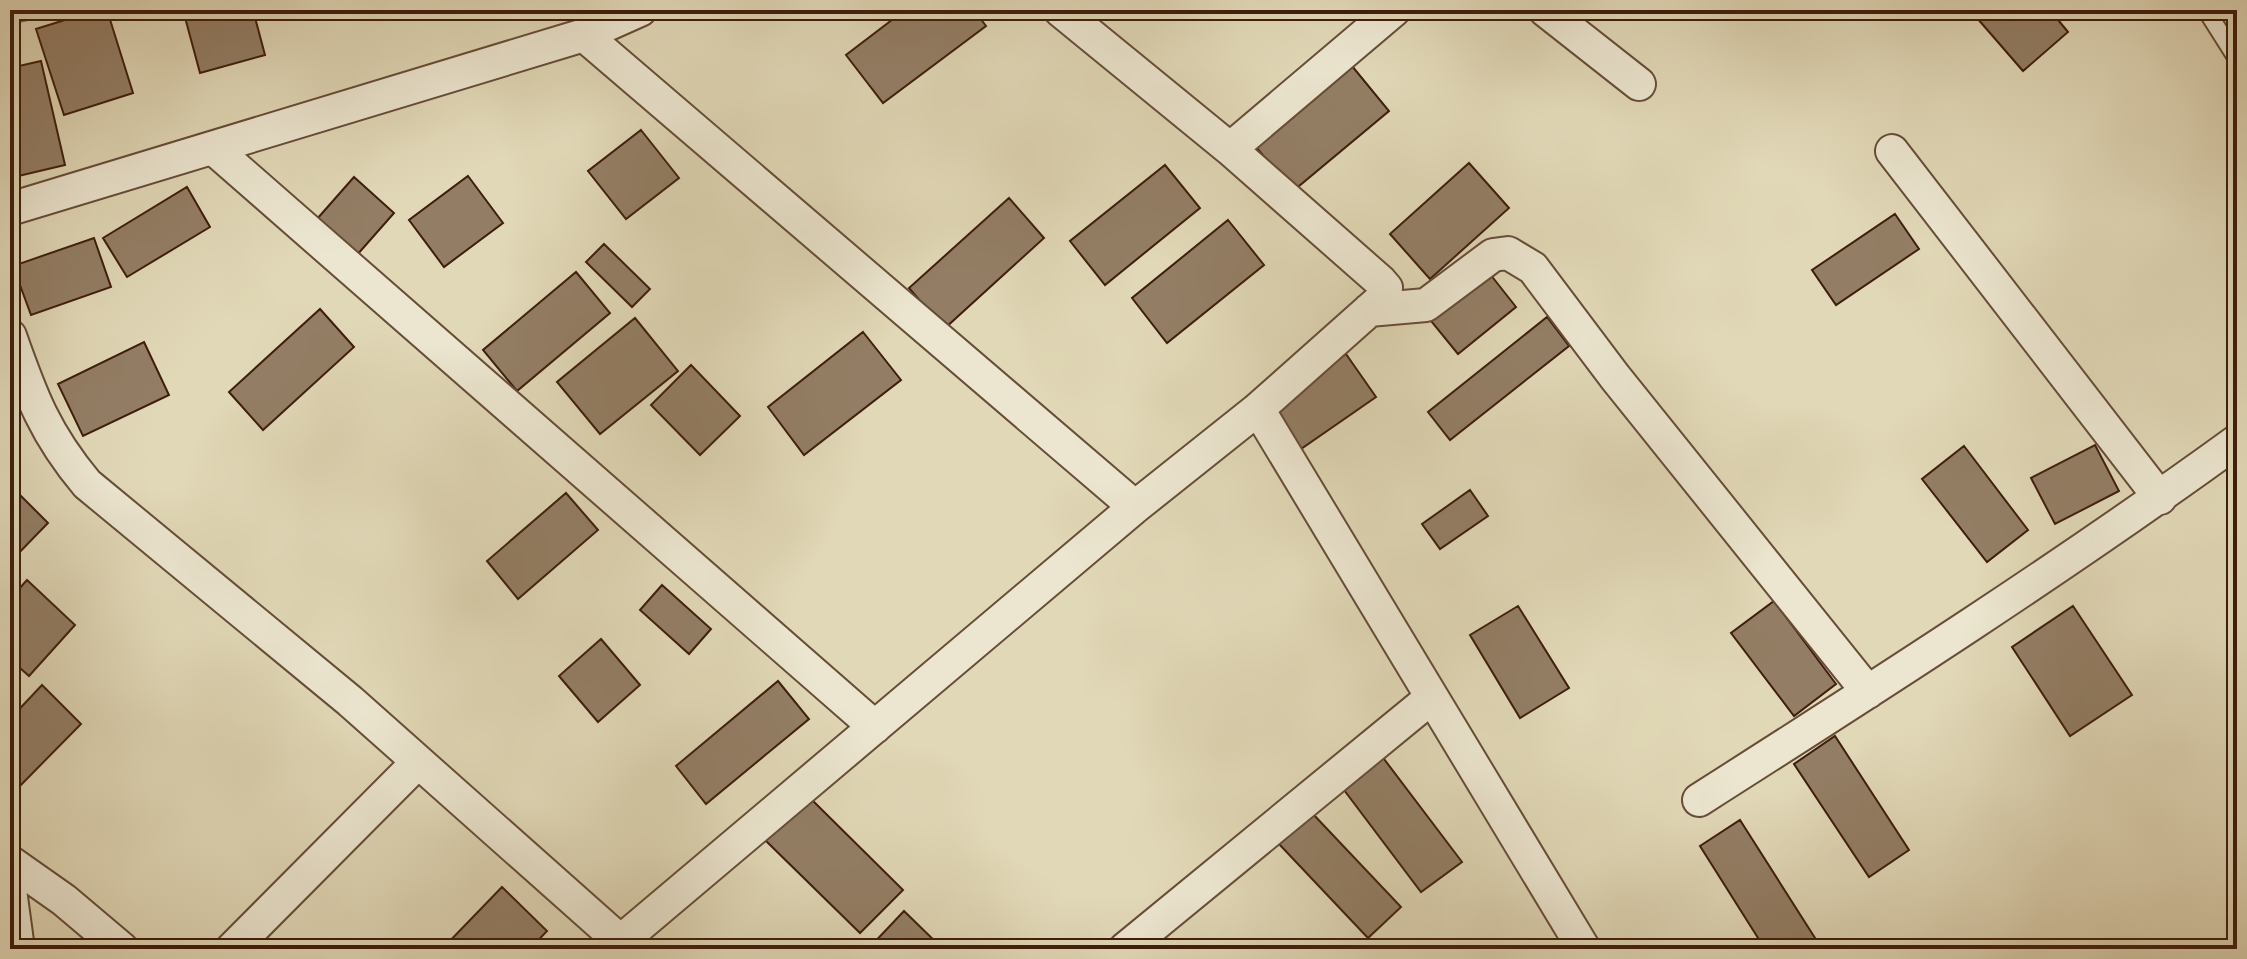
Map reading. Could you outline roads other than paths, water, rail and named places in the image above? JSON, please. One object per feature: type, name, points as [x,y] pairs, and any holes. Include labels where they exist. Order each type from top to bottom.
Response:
[{"type":"street","points":[[10,209],[584,35],[640,10]]},
{"type":"street","points":[[10,336],[37,410],[65,457],[87,484],[315,671],[625,945],[875,727],[1135,507],[1258,409],[1384,297],[1386,288],[1380,281],[1230,149],[1060,10]]},
{"type":"street","points":[[1230,149],[1394,10]]},
{"type":"street","points":[[1545,10],[1639,84]]},
{"type":"street","points":[[584,35],[1135,507]]},
{"type":"street","points":[[213,148],[875,727]]},
{"type":"street","points":[[1892,151],[2160,498]]},
{"type":"street","points":[[1369,310],[1426,305],[1493,255],[1508,253],[1533,268],[1625,389],[1868,692]]},
{"type":"street","points":[[1258,409],[1584,949]]},
{"type":"street","points":[[1699,800],[1946,643],[2160,498],[2237,441]]},
{"type":"street","points":[[1125,949],[1431,698]]},
{"type":"street","points":[[232,949],[418,762]]},
{"type":"street","points":[[10,862],[64,900],[122,949]]},
{"type":"street","points":[[10,890],[18,949]]},
{"type":"lane","points":[[2206,10],[2237,59]]}]
